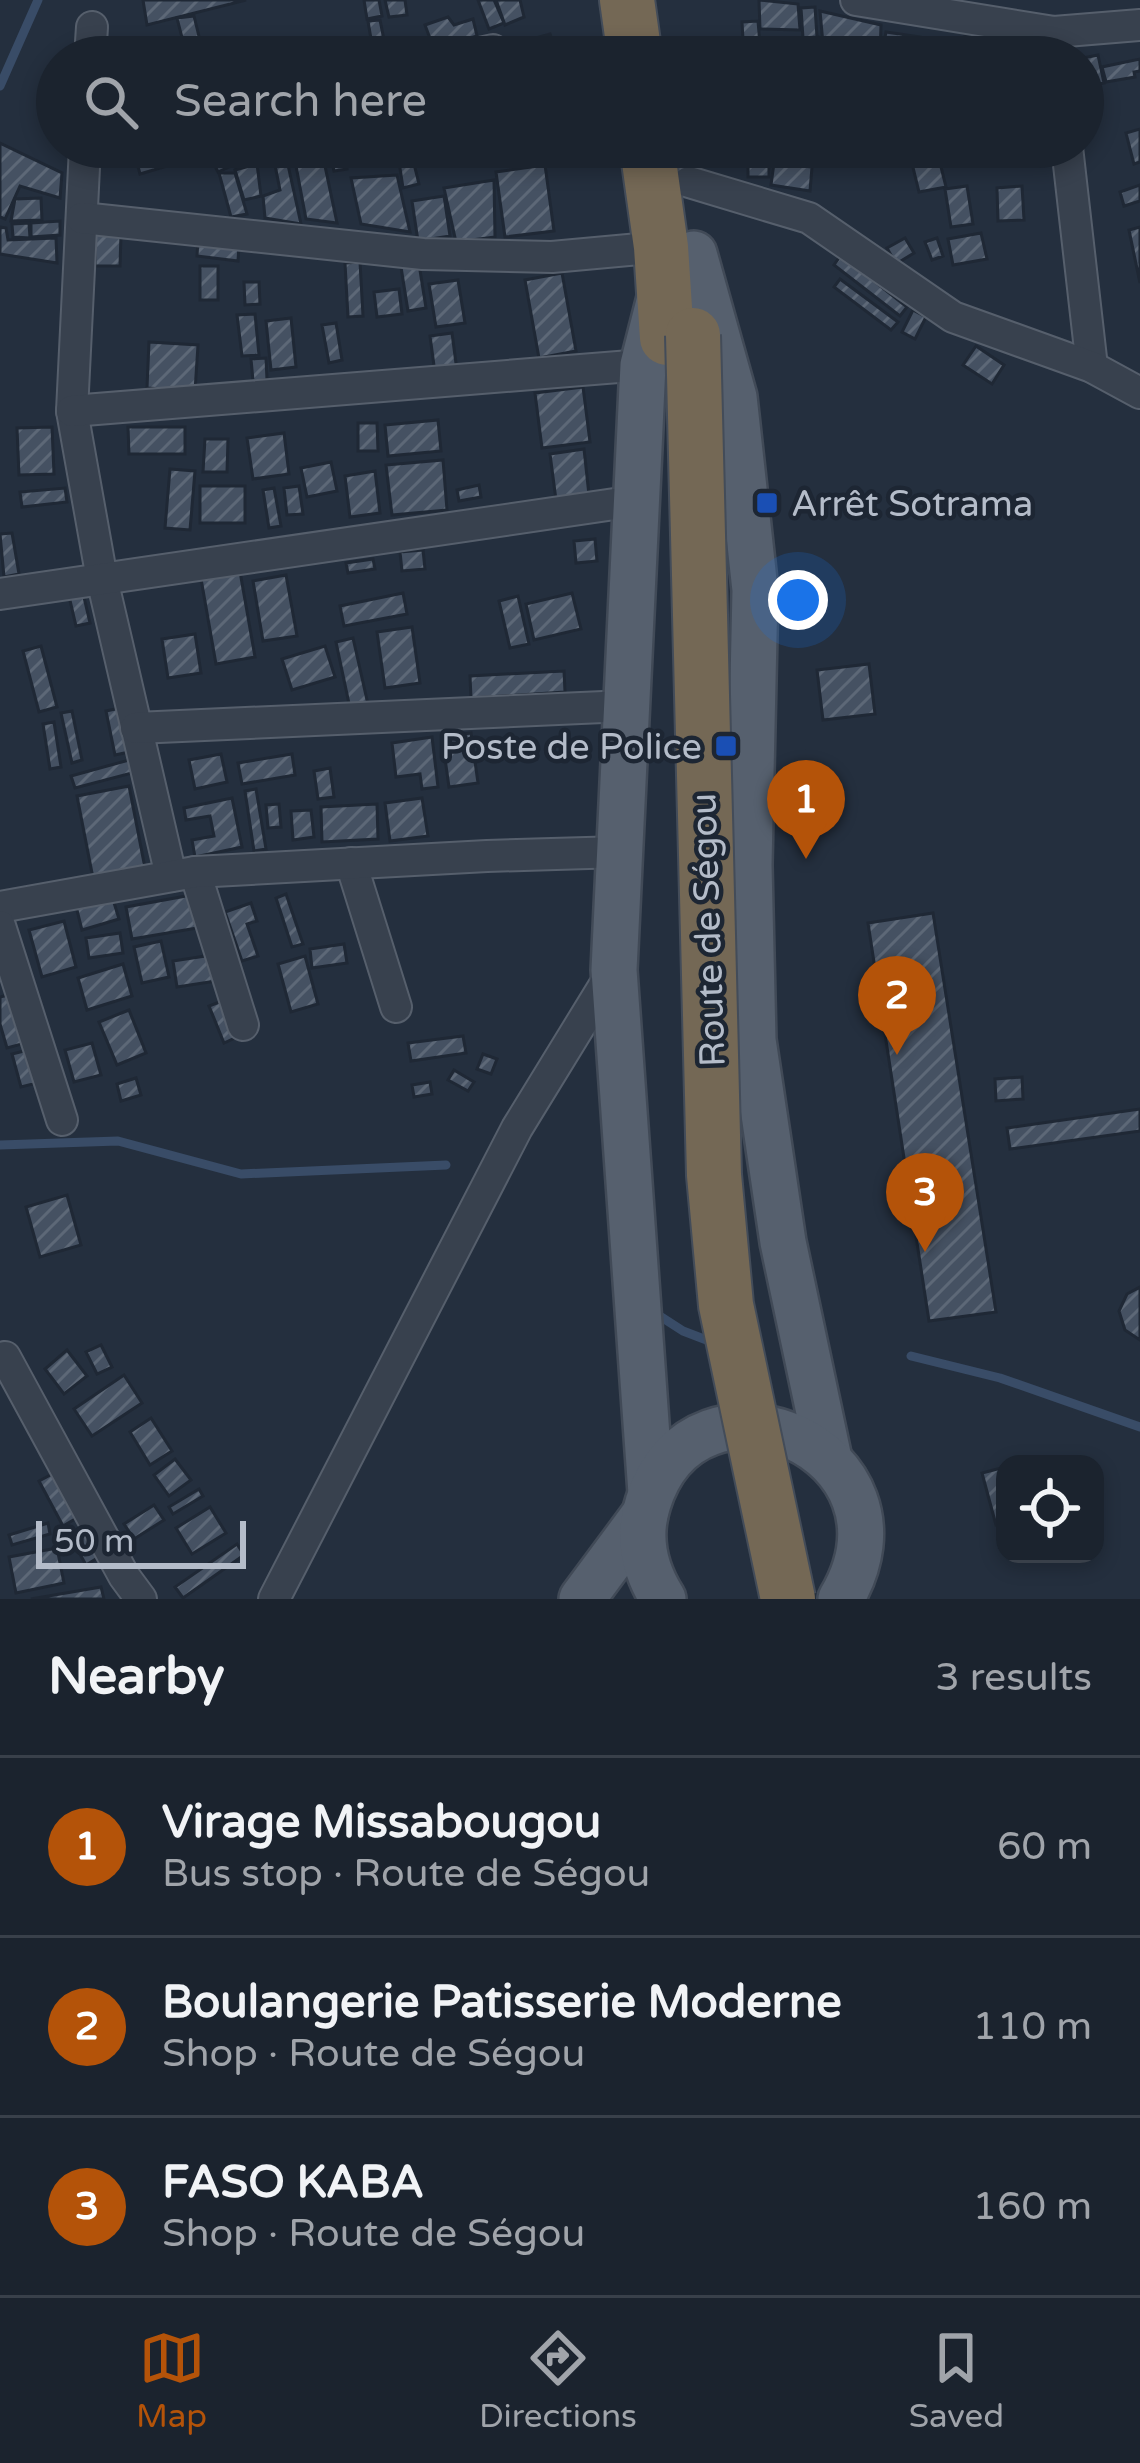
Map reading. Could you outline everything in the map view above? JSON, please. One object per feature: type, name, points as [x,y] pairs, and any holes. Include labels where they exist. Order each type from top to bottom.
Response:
[{"type":"highway","points":[[627,0],[631,36]]},
{"type":"highway","points":[[664,0],[669,36]]},
{"type":"highway","name":"Route de Ségou","points":[[652,168],[673,261]]},
{"type":"highway","name":"Route de Ségou","points":[[686,168],[673,261],[668,346],[678,1000],[693,1279],[717,1451],[750,1599]]},
{"type":"highway","name":"Route de Ségou","points":[[668,346],[714,1175],[729,1324],[788,1599]]},
{"type":"main road","name":"Route de Ségou","points":[[673,261],[734,397],[754,590],[749,865],[753,1040],[783,1242],[829,1459],[853,1494],[859,1515],[861,1537],[849,1592]]},
{"type":"main road","name":"Route de Ségou","points":[[663,1599],[644,1557],[648,1503],[614,970],[635,501],[668,346]]},
{"type":"main road","points":[[582,1599],[648,1503],[661,1474],[691,1444],[730,1428],[752,1426],[794,1435],[829,1459]]},
{"type":"street","points":[[856,0],[1015,36]]},
{"type":"street","points":[[1093,36],[1140,25]]},
{"type":"street","points":[[85,168],[72,412],[102,578],[136,728],[183,874],[243,1025]]},
{"type":"street","points":[[696,168],[809,218],[953,317],[1092,367],[1140,393]]},
{"type":"street","points":[[1069,168],[1092,367]]},
{"type":"street","points":[[82,218],[423,254],[673,261]]},
{"type":"street","points":[[72,412],[668,346]]},
{"type":"street","points":[[0,594],[635,501]]},
{"type":"street","points":[[136,728],[626,706]]},
{"type":"street","points":[[0,907],[183,874],[621,853]]},
{"type":"street","points":[[351,863],[396,1007]]},
{"type":"street","points":[[0,926],[62,1120]]},
{"type":"street","points":[[274,1599],[517,1128],[614,970]]},
{"type":"street","points":[[5,1357],[141,1599]]},
{"type":"building","points":[[143,0],[246,0],[147,25]]},
{"type":"building","points":[[364,0],[379,0],[382,16],[367,19]]},
{"type":"building","points":[[385,0],[405,0],[407,15],[389,17]]},
{"type":"building","points":[[478,0],[494,0],[504,23],[489,29]]},
{"type":"building","points":[[496,0],[520,0],[524,17],[505,25]]},
{"type":"building","points":[[759,0],[798,4],[800,30],[760,29]]},
{"type":"building","points":[[815,7],[817,36],[803,36],[801,8]]},
{"type":"building","points":[[820,11],[881,25],[881,36],[822,36]]},
{"type":"building","points":[[194,16],[199,36],[182,36],[177,18]]},
{"type":"building","points":[[448,17],[454,25],[473,19],[477,36],[429,36],[425,25]]},
{"type":"building","points":[[380,20],[383,36],[370,36],[368,21]]},
{"type":"building","points":[[758,21],[759,36],[743,36],[742,22]]},
{"type":"building","points":[[1140,59],[1135,77],[1106,82],[1104,67]]},
{"type":"building","points":[[1140,129],[1140,162],[1134,164],[1126,133]]},
{"type":"building","points":[[0,143],[36,160],[36,168],[62,173],[60,198],[20,186],[5,219],[0,217]]},
{"type":"building","points":[[258,168],[261,196],[244,200],[235,170]]},
{"type":"building","points":[[276,168],[289,168],[301,224],[265,218],[263,196],[280,190]]},
{"type":"building","points":[[296,168],[325,168],[337,223],[306,219]]},
{"type":"building","points":[[400,168],[415,168],[419,184],[403,188]]},
{"type":"building","points":[[545,168],[554,231],[505,237],[496,172]]},
{"type":"building","points":[[748,168],[769,168],[769,177],[748,177]]},
{"type":"building","points":[[773,168],[812,168],[810,191],[771,185]]},
{"type":"building","points":[[913,168],[941,168],[946,187],[919,192]]},
{"type":"building","points":[[219,173],[235,173],[247,214],[231,217]]},
{"type":"building","points":[[397,175],[410,232],[361,224],[351,178]]},
{"type":"building","points":[[494,180],[495,237],[456,242],[444,188]]},
{"type":"building","points":[[1140,185],[1140,201],[1124,206],[1120,192]]},
{"type":"building","points":[[967,186],[973,224],[951,227],[945,189]]},
{"type":"building","points":[[1022,186],[1024,220],[998,221],[997,188]]},
{"type":"building","points":[[444,196],[450,236],[418,241],[412,201]]},
{"type":"building","points":[[41,198],[42,220],[11,221],[15,199]]},
{"type":"building","points":[[60,221],[60,235],[31,237],[31,223]]},
{"type":"building","points":[[29,223],[30,238],[13,237],[12,224]]},
{"type":"building","points":[[0,227],[6,228],[8,240],[56,238],[57,263],[0,254]]},
{"type":"building","points":[[1140,227],[1140,283],[1129,230]]},
{"type":"building","points":[[95,233],[121,234],[120,266],[95,266]]},
{"type":"building","points":[[981,233],[987,259],[953,265],[948,239]]},
{"type":"building","points":[[905,238],[914,253],[896,264],[887,248]]},
{"type":"building","points":[[937,238],[943,256],[932,260],[925,242]]},
{"type":"building","points":[[198,240],[239,245],[238,261],[197,256]]},
{"type":"building","points":[[841,255],[907,307],[900,316],[834,265]]},
{"type":"building","points":[[360,262],[363,316],[348,317],[345,263]]},
{"type":"building","points":[[419,264],[426,308],[408,311],[401,267]]},
{"type":"building","points":[[200,266],[218,266],[218,300],[200,300]]},
{"type":"building","points":[[562,273],[576,351],[539,358],[525,280]]},
{"type":"building","points":[[840,279],[898,322],[891,330],[834,287]]},
{"type":"building","points":[[458,280],[465,323],[436,327],[429,284]]},
{"type":"building","points":[[244,282],[259,282],[260,304],[245,305]]},
{"type":"building","points":[[399,289],[402,314],[377,317],[374,292]]},
{"type":"building","points":[[913,310],[926,317],[915,339],[902,332]]},
{"type":"building","points":[[255,314],[259,355],[242,356],[237,315]]},
{"type":"building","points":[[291,318],[296,367],[271,370],[266,321]]},
{"type":"building","points":[[336,323],[342,360],[329,363],[322,325]]},
{"type":"building","points":[[452,333],[457,371],[435,373],[430,336]]},
{"type":"building","points":[[149,342],[198,345],[195,391],[147,388]]},
{"type":"building","points":[[976,346],[1004,365],[992,384],[963,365]]},
{"type":"building","points":[[266,358],[267,380],[253,381],[251,359]]},
{"type":"building","points":[[583,387],[590,442],[542,448],[535,393]]},
{"type":"building","points":[[438,420],[441,451],[388,456],[385,425]]},
{"type":"building","points":[[358,423],[377,423],[378,451],[358,451]]},
{"type":"building","points":[[52,427],[54,474],[19,475],[17,428]]},
{"type":"building","points":[[128,427],[185,427],[185,454],[129,454]]},
{"type":"building","points":[[284,433],[289,474],[253,479],[247,438]]},
{"type":"building","points":[[205,439],[228,439],[227,472],[203,472]]},
{"type":"building","points":[[584,449],[589,495],[556,500],[550,454]]},
{"type":"building","points":[[443,460],[447,510],[392,515],[386,465]]},
{"type":"building","points":[[331,462],[337,491],[307,497],[301,468]]},
{"type":"building","points":[[170,469],[195,471],[190,530],[165,528]]},
{"type":"building","points":[[375,471],[380,513],[350,517],[345,476]]},
{"type":"building","points":[[479,485],[481,497],[459,501],[457,490]]},
{"type":"building","points":[[200,486],[245,486],[245,523],[200,523]]},
{"type":"building","points":[[299,486],[303,514],[287,515],[284,488]]},
{"type":"building","points":[[65,488],[67,502],[22,507],[20,492]]},
{"type":"building","points":[[274,488],[281,526],[269,528],[263,490]]},
{"type":"building","points":[[12,533],[19,574],[4,577],[0,534]]},
{"type":"building","points":[[595,539],[597,561],[576,563],[574,541]]},
{"type":"building","points":[[423,550],[425,569],[402,571],[400,552]]},
{"type":"building","points":[[373,559],[375,569],[348,573],[346,563]]},
{"type":"building","points":[[239,566],[255,657],[216,664],[200,573]]},
{"type":"building","points":[[286,575],[297,636],[263,641],[253,581]]},
{"type":"building","points":[[83,593],[90,623],[76,626],[69,596]]},
{"type":"building","points":[[403,593],[407,614],[344,626],[340,606]]},
{"type":"building","points":[[572,593],[581,629],[534,640],[526,604]]},
{"type":"building","points":[[518,596],[529,644],[510,648],[499,601]]},
{"type":"building","points":[[412,627],[420,683],[385,688],[377,632]]},
{"type":"building","points":[[195,634],[201,673],[168,678],[162,639]]},
{"type":"building","points":[[353,638],[369,709],[351,713],[336,642]]},
{"type":"building","points":[[41,646],[57,707],[39,712],[23,651]]},
{"type":"building","points":[[325,646],[335,677],[292,690],[282,659]]},
{"type":"building","points":[[869,664],[875,714],[823,720],[817,670]]},
{"type":"building","points":[[564,671],[565,692],[471,698],[470,676]]},
{"type":"building","points":[[120,708],[129,752],[115,755],[106,711]]},
{"type":"building","points":[[72,711],[82,760],[72,763],[61,713]]},
{"type":"building","points":[[54,722],[61,767],[50,769],[43,724]]},
{"type":"building","points":[[471,733],[478,783],[449,787],[442,737]]},
{"type":"building","points":[[432,737],[438,787],[422,789],[420,774],[396,777],[392,743]]},
{"type":"building","points":[[221,754],[227,782],[195,789],[189,760]]},
{"type":"building","points":[[292,754],[295,775],[242,784],[238,763]]},
{"type":"building","points":[[129,760],[132,773],[75,788],[71,776]]},
{"type":"building","points":[[330,768],[334,797],[318,799],[314,771]]},
{"type":"building","points":[[129,786],[145,868],[93,878],[77,796]]},
{"type":"building","points":[[256,789],[266,849],[254,851],[245,791]]},
{"type":"building","points":[[232,798],[242,847],[195,857],[192,840],[214,836],[210,816],[186,820],[184,808]]},
{"type":"building","points":[[422,798],[428,836],[390,841],[385,803]]},
{"type":"building","points":[[279,804],[281,827],[268,828],[266,805]]},
{"type":"building","points":[[377,804],[378,839],[322,842],[321,807]]},
{"type":"building","points":[[311,810],[314,837],[293,840],[291,811]]},
{"type":"building","points":[[197,894],[203,927],[132,939],[126,907]]},
{"type":"building","points":[[286,894],[303,944],[292,947],[276,898]]},
{"type":"building","points":[[112,896],[119,919],[82,930],[76,906]]},
{"type":"building","points":[[251,903],[257,921],[247,924],[258,956],[242,961],[225,912]]},
{"type":"building","points":[[933,913],[996,1312],[929,1321],[868,923]]},
{"type":"building","points":[[64,921],[76,967],[42,977],[29,930]]},
{"type":"building","points":[[120,933],[123,953],[89,958],[86,938]]},
{"type":"building","points":[[161,941],[169,977],[142,983],[134,947]]},
{"type":"building","points":[[344,944],[347,963],[312,968],[310,949]]},
{"type":"building","points":[[212,955],[216,981],[177,987],[173,961]]},
{"type":"building","points":[[305,956],[318,1004],[291,1012],[278,964]]},
{"type":"building","points":[[123,964],[132,996],[87,1010],[78,978]]},
{"type":"building","points":[[20,992],[33,1041],[7,1048],[0,1024],[0,997]]},
{"type":"building","points":[[222,1001],[237,1037],[224,1043],[209,1006]]},
{"type":"building","points":[[129,1010],[146,1053],[117,1065],[99,1022]]},
{"type":"building","points":[[463,1036],[466,1053],[411,1061],[408,1043]]},
{"type":"building","points":[[92,1043],[101,1075],[74,1082],[65,1050]]},
{"type":"building","points":[[36,1048],[45,1081],[21,1087],[12,1054]]},
{"type":"building","points":[[483,1054],[497,1059],[491,1074],[477,1069]]},
{"type":"building","points":[[454,1070],[474,1082],[468,1091],[448,1080]]},
{"type":"building","points":[[1022,1077],[1023,1099],[996,1101],[995,1079]]},
{"type":"building","points":[[136,1078],[141,1095],[121,1101],[117,1084]]},
{"type":"building","points":[[430,1082],[432,1094],[414,1097],[412,1085]]},
{"type":"building","points":[[1140,1109],[1140,1131],[1010,1149],[1007,1128]]},
{"type":"building","points":[[67,1195],[81,1245],[40,1257],[26,1207]]},
{"type":"building","points":[[1140,1287],[1140,1340],[1125,1330],[1119,1311],[1127,1294]]},
{"type":"building","points":[[101,1345],[112,1367],[97,1374],[86,1352]]},
{"type":"building","points":[[67,1350],[87,1376],[64,1394],[45,1369]]},
{"type":"building","points":[[124,1375],[142,1403],[92,1436],[74,1409]]},
{"type":"building","points":[[151,1418],[172,1451],[150,1465],[130,1432]]},
{"type":"building","points":[[175,1459],[191,1480],[169,1496],[154,1475]]},
{"type":"building","points":[[996,1469],[996,1525],[982,1473]]},
{"type":"building","points":[[58,1471],[82,1515],[63,1526],[39,1481]]},
{"type":"building","points":[[199,1489],[203,1496],[173,1514],[169,1507]]},
{"type":"building","points":[[154,1505],[164,1520],[134,1539],[124,1524]]},
{"type":"building","points":[[210,1507],[226,1533],[192,1554],[176,1528]]},
{"type":"building","points":[[48,1523],[50,1534],[12,1545],[9,1535]]},
{"type":"building","points":[[89,1528],[104,1554],[86,1565],[71,1538]]},
{"type":"building","points":[[237,1544],[244,1555],[183,1598],[175,1587]]},
{"type":"building","points":[[57,1548],[64,1583],[16,1593],[9,1557]]},
{"type":"building","points":[[101,1587],[104,1599],[31,1599]]},
{"type":"waterway","points":[[0,86],[38,0]]},
{"type":"waterway","points":[[0,1145],[118,1141],[241,1174],[446,1165]]},
{"type":"waterway","points":[[652,1311],[683,1331],[717,1344]]},
{"type":"waterway","points":[[911,1356],[1000,1378],[1140,1427]]},
{"type":"place","name":"Arrêt Sotrama","points":[[767,503]]},
{"type":"place","name":"Poste de Police","points":[[726,746]]},
{"type":"place","name":"Virage Missabougou","points":[[806,859]]},
{"type":"place","name":"Boulangerie Patisserie Moderne","points":[[897,1055]]},
{"type":"place","name":"FASO KABA","points":[[925,1252]]}]
